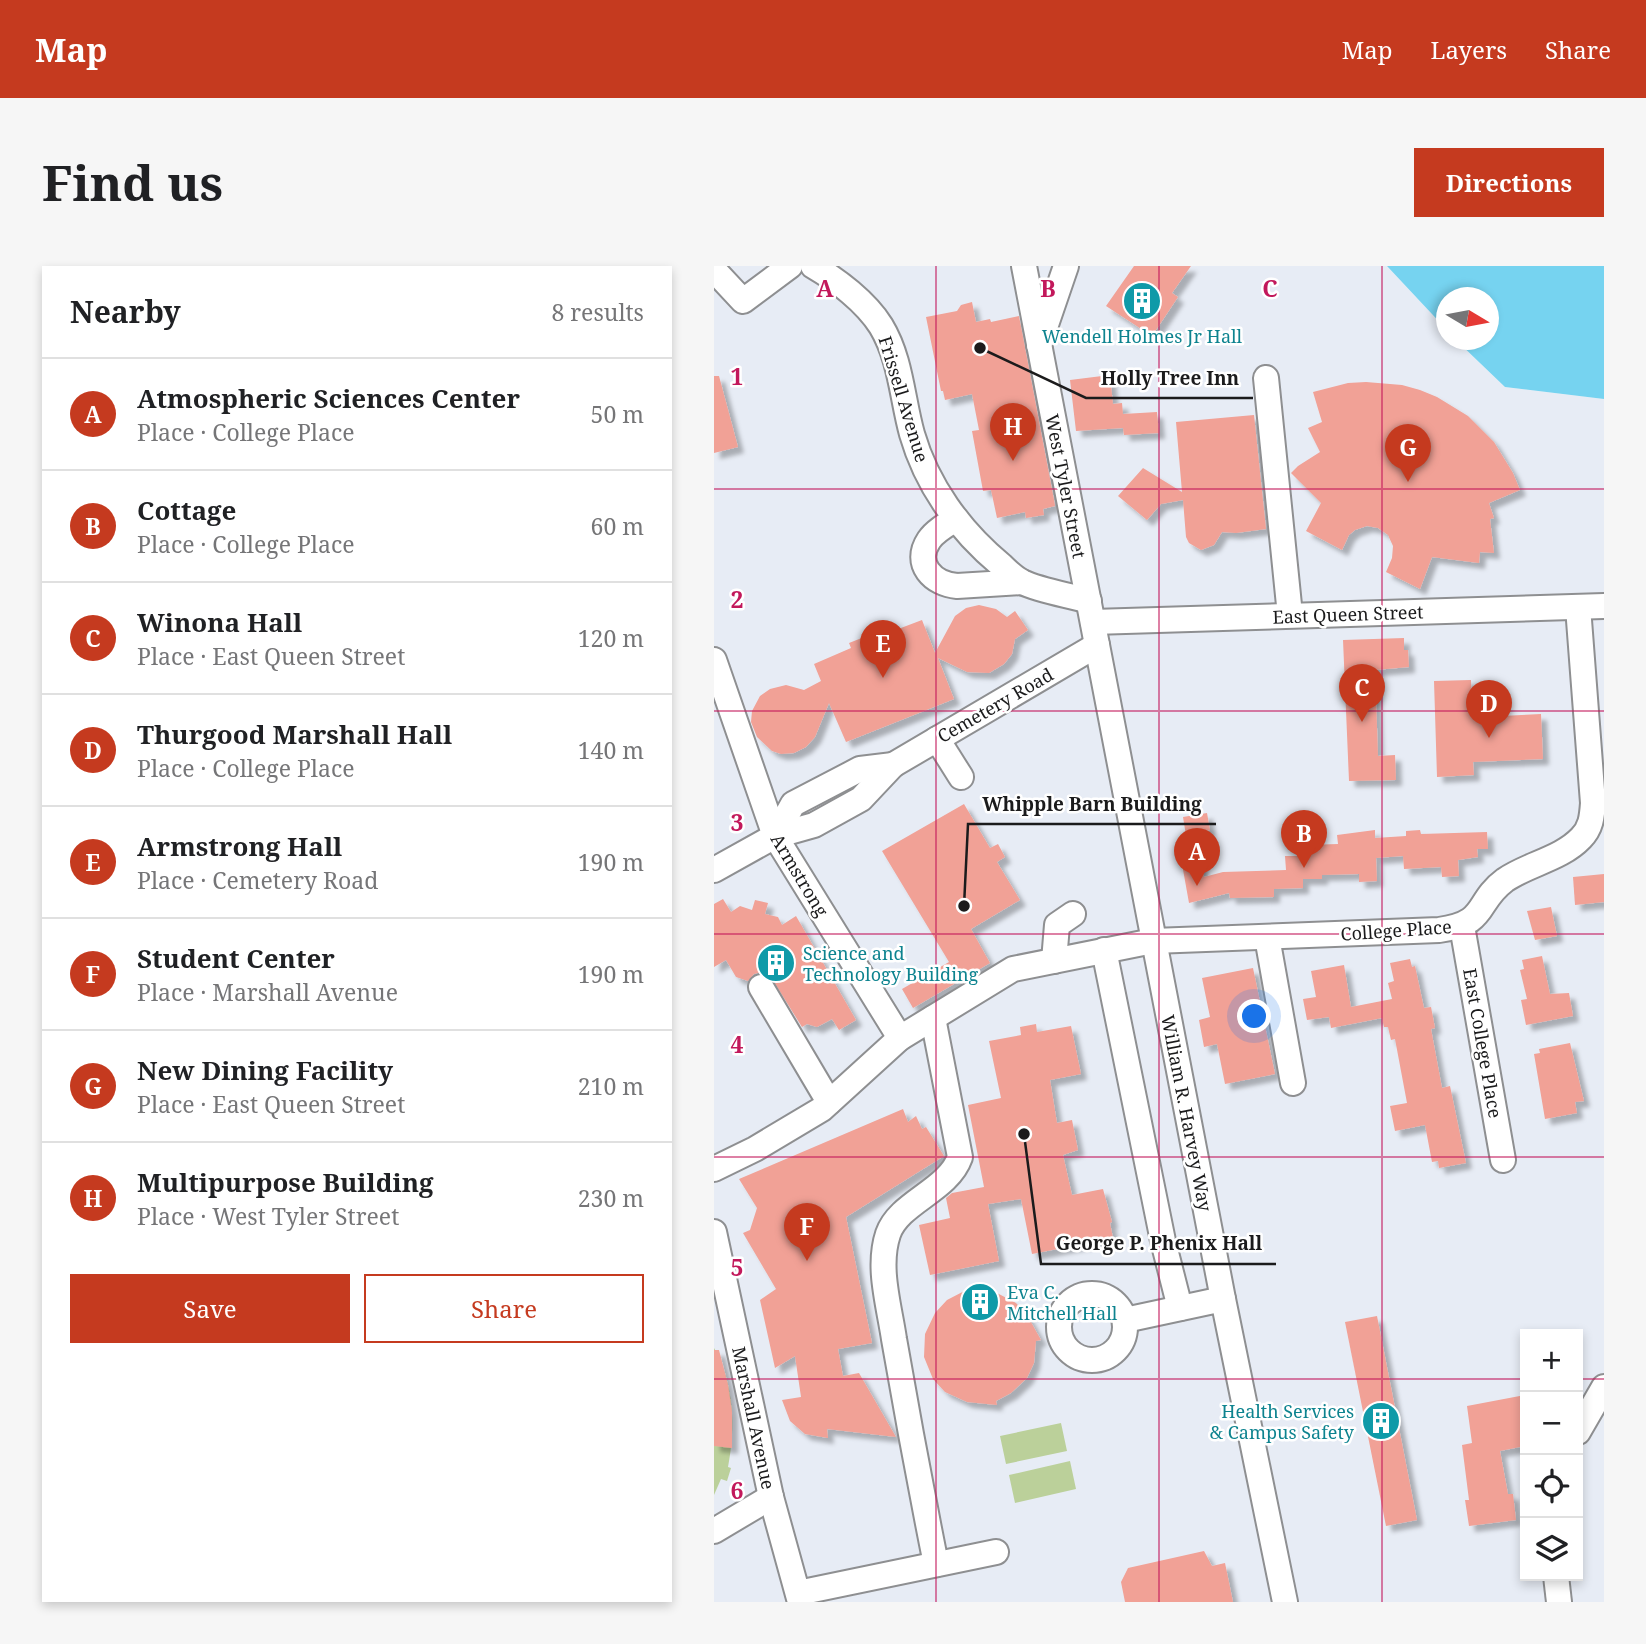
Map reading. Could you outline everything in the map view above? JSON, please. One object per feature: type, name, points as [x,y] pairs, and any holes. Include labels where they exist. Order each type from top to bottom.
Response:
[{"type":"street","points":[[714,270],[743,301],[790,266]]},
{"type":"street","name":"Frissell Avenue","points":[[813,266],[842,286],[881,326],[896,361],[919,453],[928,474],[956,519],[991,557],[1022,582],[1093,623]]},
{"type":"street","name":"West Tyler Street","points":[[1024,266],[1093,623]]},
{"type":"street","points":[[1038,348],[1066,266]]},
{"type":"street","points":[[1266,378],[1290,615]]},
{"type":"street","points":[[956,519],[927,542],[923,559],[931,577],[947,586],[1022,582]]},
{"type":"street","name":"East Queen Street","points":[[1093,623],[1604,606]]},
{"type":"street","name":"College Place","points":[[714,1169],[755,1149],[822,1109],[900,1038],[1013,969],[1153,941],[1439,930],[1462,926],[1477,916],[1502,883],[1569,848],[1589,830],[1593,803],[1578,607]]},
{"type":"street","name":"Cemetery Road","points":[[775,836],[793,804],[860,769],[893,765],[937,739],[1093,623]]},
{"type":"street","name":"William R. Harvey Way","points":[[1093,623],[1223,1300],[1285,1602]]},
{"type":"street","name":"Armstrong","points":[[714,660],[775,836],[900,1038]]},
{"type":"street","points":[[937,739],[961,777]]},
{"type":"street","points":[[714,870],[775,836]]},
{"type":"street","points":[[1054,961],[1057,925],[1073,914]]},
{"type":"street","name":"East College Place","points":[[1462,926],[1503,1160]]},
{"type":"street","points":[[1267,937],[1293,1083]]},
{"type":"street","points":[[1104,950],[1160,1228],[1180,1308]]},
{"type":"street","points":[[761,987],[829,1102]]},
{"type":"street","points":[[933,1017],[960,1157],[949,1176],[899,1217],[889,1230],[883,1268],[901,1381],[936,1564]]},
{"type":"street","name":"Marshall Avenue","points":[[714,1232],[771,1497],[799,1597]]},
{"type":"street","points":[[1125,1320],[1223,1300]]},
{"type":"street","points":[[1590,1425],[1604,1387]]},
{"type":"street","points":[[714,1531],[771,1497]]},
{"type":"street","points":[[799,1597],[996,1552]]},
{"type":"street","points":[[1557,1581],[1559,1602]]},
{"type":"shaded area","points":[[714,266],[1387,266],[1436,318],[1436,350],[1466,350],[1505,387],[1604,399],[1604,1602],[714,1602]]},
{"type":"green space","points":[[714,1348],[726,1376],[732,1406],[732,1437],[728,1467],[731,1468],[727,1481],[721,1479],[714,1495]]},
{"type":"green space","points":[[1061,1423],[1067,1451],[1006,1464],[1000,1436]]},
{"type":"green space","points":[[1070,1461],[1076,1489],[1015,1503],[1009,1475]]},
{"type":"water","points":[[1387,266],[1604,266],[1604,399],[1505,387],[1466,350],[1499,350],[1499,287],[1436,287],[1436,318]]},
{"type":"building","name":"Wendell Holmes Jr Hall","points":[[1134,266],[1191,266],[1172,293],[1178,297],[1152,336],[1106,306]]},
{"type":"building","points":[[972,302],[976,322],[1019,316],[1055,506],[1043,509],[1044,515],[1026,518],[1025,512],[997,518],[991,490],[983,491],[972,431],[979,430],[972,394],[945,400],[941,391],[926,317],[957,311],[961,305]]},
{"type":"building","points":[[714,376],[719,376],[738,447],[714,453]]},
{"type":"building","points":[[1110,376],[1113,404],[1122,403],[1123,414],[1157,412],[1159,433],[1124,435],[1123,428],[1076,431],[1070,380]]},
{"type":"building","points":[[1348,383],[1402,385],[1420,390],[1468,416],[1494,442],[1520,490],[1489,503],[1494,518],[1490,519],[1494,553],[1480,552],[1479,563],[1432,557],[1420,589],[1386,572],[1392,558],[1393,546],[1388,535],[1378,528],[1367,526],[1355,530],[1349,535],[1342,550],[1306,531],[1321,503],[1291,473],[1320,452],[1308,428],[1322,422],[1313,392]]},
{"type":"building","points":[[1254,415],[1266,529],[1222,532],[1214,545],[1201,550],[1189,543],[1186,537],[1183,500],[1161,504],[1147,520],[1118,496],[1143,468],[1182,492],[1176,422]]},
{"type":"building","points":[[979,605],[996,609],[1007,617],[1015,611],[1028,630],[1015,639],[1012,654],[1004,664],[989,673],[967,672],[938,658],[954,699],[846,742],[829,703],[815,737],[806,747],[794,753],[781,754],[772,751],[757,737],[751,722],[752,711],[760,696],[770,689],[786,685],[804,690],[821,681],[814,664],[851,648],[849,643],[882,630],[885,634],[922,620],[935,653],[955,616],[966,608]]},
{"type":"building","points":[[1404,638],[1409,667],[1375,670],[1378,756],[1395,755],[1396,780],[1349,781],[1343,640]]},
{"type":"building","points":[[1471,680],[1472,705],[1480,704],[1481,717],[1541,714],[1543,759],[1473,762],[1474,775],[1437,777],[1434,681]]},
{"type":"building","points":[[964,804],[990,848],[998,844],[1005,857],[997,862],[1020,900],[971,929],[990,963],[913,1008],[902,989],[949,962],[882,851]]},
{"type":"building","points":[[1207,813],[1210,830],[1205,831],[1206,838],[1187,842],[1183,817]]},
{"type":"building","points":[[1375,830],[1375,838],[1406,836],[1406,831],[1420,830],[1421,834],[1487,832],[1488,849],[1477,849],[1478,857],[1458,860],[1459,876],[1442,877],[1441,867],[1404,869],[1403,856],[1376,858],[1377,881],[1359,882],[1359,874],[1322,875],[1322,879],[1303,879],[1303,888],[1274,889],[1274,897],[1230,898],[1229,893],[1189,903],[1182,864],[1200,860],[1204,877],[1223,872],[1286,870],[1285,856],[1307,856],[1306,845],[1338,844],[1337,835]]},
{"type":"building","points":[[1604,874],[1604,902],[1575,905],[1573,877]]},
{"type":"building","name":"Science and Technology Building","points":[[723,899],[731,912],[740,906],[752,910],[755,900],[768,903],[765,914],[778,917],[782,925],[796,916],[856,1020],[839,1030],[832,1019],[817,1027],[807,1024],[802,1027],[769,974],[754,974],[748,981],[736,977],[726,960],[714,967],[714,904]]},
{"type":"building","points":[[1551,907],[1557,936],[1535,940],[1527,911]]},
{"type":"building","points":[[1542,956],[1550,994],[1569,993],[1573,1016],[1526,1025],[1521,1000],[1527,999],[1520,970],[1524,969],[1522,960]]},
{"type":"building","points":[[1410,959],[1412,967],[1415,966],[1424,1008],[1431,1007],[1435,1028],[1431,1029],[1442,1088],[1450,1086],[1466,1163],[1439,1168],[1438,1161],[1432,1162],[1425,1125],[1395,1131],[1390,1106],[1407,1103],[1395,1039],[1391,1040],[1388,1027],[1384,1027],[1382,1018],[1331,1028],[1329,1017],[1307,1020],[1303,999],[1316,997],[1311,971],[1344,965],[1351,1007],[1392,999],[1388,983],[1394,981],[1390,963]]},
{"type":"building","points":[[1253,968],[1275,1074],[1225,1084],[1217,1044],[1204,1047],[1199,1020],[1210,1017],[1202,978]]},
{"type":"building","points":[[1036,1024],[1037,1032],[1071,1026],[1081,1074],[1050,1080],[1057,1123],[1072,1120],[1078,1150],[1063,1155],[1072,1195],[1103,1189],[1112,1222],[1113,1238],[1032,1254],[1021,1199],[988,1204],[999,1261],[930,1275],[919,1225],[950,1218],[946,1198],[952,1193],[984,1187],[968,1105],[1001,1098],[989,1041],[1021,1035],[1020,1027]]},
{"type":"building","points":[[1570,1043],[1584,1101],[1575,1102],[1577,1113],[1545,1119],[1534,1054],[1540,1053],[1539,1049]]},
{"type":"building","points":[[903,1109],[908,1122],[916,1116],[922,1129],[926,1127],[944,1156],[846,1217],[872,1343],[838,1349],[843,1376],[859,1373],[896,1437],[827,1429],[828,1438],[805,1434],[790,1421],[782,1400],[801,1397],[795,1356],[775,1368],[760,1300],[776,1289],[743,1233],[750,1230],[757,1208],[739,1179]]},
{"type":"building","name":"Eva C. Mitchell Hall","points":[[974,1286],[975,1290],[997,1293],[1016,1303],[1027,1315],[1041,1340],[1036,1341],[1034,1363],[1027,1378],[1011,1393],[996,1401],[997,1405],[967,1402],[945,1392],[933,1379],[924,1357],[925,1334],[935,1313],[947,1300]]},
{"type":"building","name":"Health Services & Campus Safety","points":[[1377,1316],[1417,1520],[1386,1526],[1345,1322]]},
{"type":"building","points":[[714,1350],[719,1350],[728,1385],[732,1412],[732,1448],[714,1446]]},
{"type":"building","points":[[1520,1396],[1520,1447],[1500,1451],[1508,1494],[1513,1494],[1516,1520],[1469,1526],[1465,1500],[1469,1500],[1462,1445],[1472,1443],[1467,1406]]},
{"type":"building","points":[[1204,1551],[1212,1566],[1225,1563],[1233,1602],[1125,1602],[1121,1582],[1128,1568]]},
{"type":"place","name":"Wendell Holmes Jr Hall","points":[[1142,301]]},
{"type":"place","name":"Holly Tree Inn","points":[[980,348]]},
{"type":"place","name":"Multipurpose Building","points":[[1013,461]]},
{"type":"place","name":"New Dining Facility","points":[[1408,482]]},
{"type":"place","name":"Armstrong Hall","points":[[883,678]]},
{"type":"place","name":"Winona Hall","points":[[1362,722]]},
{"type":"place","name":"Thurgood Marshall Hall","points":[[1489,738]]},
{"type":"place","name":"Cottage","points":[[1304,868]]},
{"type":"place","name":"Atmospheric Sciences Center","points":[[1197,886]]},
{"type":"place","name":"Whipple Barn Building","points":[[964,906]]},
{"type":"place","name":"Science and Technology Building","points":[[776,963]]},
{"type":"place","name":"George P. Phenix Hall","points":[[1024,1134]]},
{"type":"place","name":"Student Center","points":[[807,1261]]},
{"type":"place","name":"Eva C. Mitchell Hall","points":[[980,1302]]},
{"type":"place","name":"Health Services & Campus Safety","points":[[1381,1421]]}]
